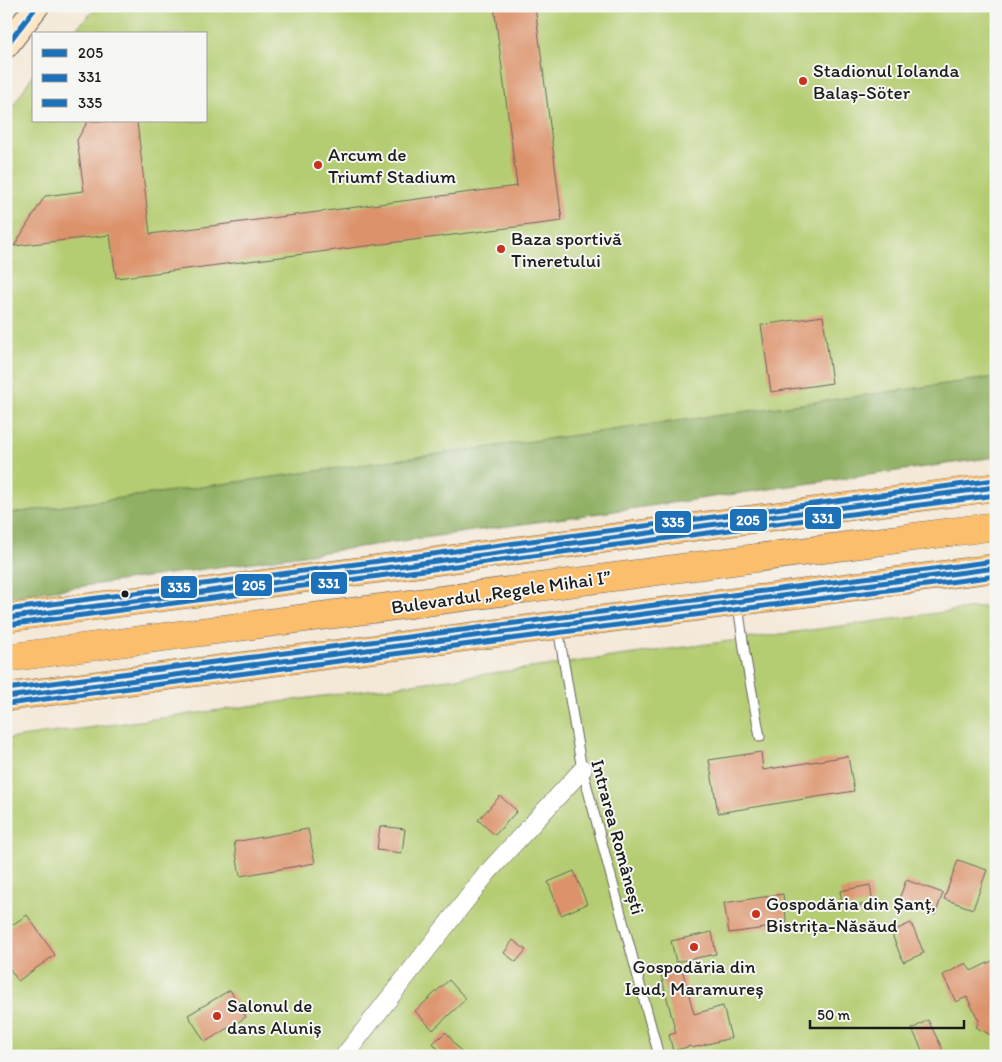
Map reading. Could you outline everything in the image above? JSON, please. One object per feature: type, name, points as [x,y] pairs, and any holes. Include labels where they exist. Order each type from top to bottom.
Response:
[{"type":"main road","points":[[6,46],[22,6]]},
{"type":"main road","points":[[6,46],[37,6]]},
{"type":"main road","name":"Bulevardul „Regele Mihai I”","points":[[6,618],[996,487]]},
{"type":"main road","name":"Bulevardul „Regele Mihai I”","points":[[6,658],[996,526]]},
{"type":"main road","name":"Bulevardul „Regele Mihai I”","points":[[6,697],[996,568]]},
{"type":"street","points":[[344,1056],[488,872],[583,769]]},
{"type":"lane","points":[[738,602],[760,737]]},
{"type":"lane","name":"Intrarea Românești","points":[[558,625],[583,769],[659,1056]]},
{"type":"green space","name":"Baza sportivă Tineretului","points":[[99,6],[996,6],[996,377],[6,514],[6,117],[32,76],[32,122],[208,122],[208,32],[72,32]]},
{"type":"green space","points":[[996,377],[996,457],[6,597],[6,514]]},
{"type":"green space","points":[[996,605],[996,1056],[6,1056],[6,739]]},
{"type":"building","points":[[494,6],[535,6],[562,221],[116,278],[110,235],[14,246],[45,196],[84,191],[77,140],[87,122],[137,122],[150,234],[517,186]]},
{"type":"building","points":[[823,316],[832,383],[771,392],[761,325]]},
{"type":"building","points":[[761,752],[763,770],[848,756],[854,791],[718,813],[709,760]]},
{"type":"building","points":[[500,796],[517,811],[495,835],[478,820]]},
{"type":"building","points":[[380,826],[405,829],[402,853],[377,850]]},
{"type":"building","points":[[308,829],[315,863],[240,876],[234,842]]},
{"type":"building","points":[[958,860],[987,870],[973,909],[944,899]]},
{"type":"building","points":[[574,871],[587,904],[561,915],[548,882]]},
{"type":"building","points":[[906,880],[943,893],[935,915],[898,902]]},
{"type":"building","points":[[870,885],[873,903],[843,908],[840,891]]},
{"type":"building","name":"Gospodăria din Șanț, Bistrița-Năsăud","points":[[783,894],[787,925],[729,933],[724,903]]},
{"type":"building","points":[[27,915],[55,955],[18,981],[6,963],[6,929]]},
{"type":"building","points":[[911,923],[924,953],[903,962],[891,932]]},
{"type":"building","name":"Gospodăria din Ieud, Maramureș","points":[[712,932],[716,954],[676,962],[671,941]]},
{"type":"building","points":[[513,940],[526,950],[516,962],[504,953]]},
{"type":"building","points":[[996,959],[996,1038],[976,1027],[979,1021],[967,997],[956,1002],[943,975],[966,963],[971,971]]},
{"type":"building","points":[[682,969],[694,1014],[723,1006],[731,1038],[673,1051],[669,1035],[676,1033],[661,975]]},
{"type":"building","points":[[449,980],[466,999],[433,1030],[415,1011]]},
{"type":"building","name":"Salonul de dans Aluniș","points":[[230,990],[246,1017],[205,1042],[188,1015]]},
{"type":"building","points":[[928,1020],[946,1056],[925,1056],[912,1029]]},
{"type":"building","points":[[446,1032],[464,1056],[443,1056],[433,1043]]},
{"type":"transit line","name":"205","points":[[6,46],[37,6]]},
{"type":"transit line","name":"335","points":[[6,610],[995,480]]},
{"type":"transit line","name":"205","points":[[6,618],[996,487]]},
{"type":"transit line","name":"331","points":[[7,625],[996,495]]},
{"type":"transit line","name":"335","points":[[6,689],[995,561]]},
{"type":"transit line","name":"205","points":[[6,697],[996,568]]},
{"type":"transit line","name":"331","points":[[7,704],[996,576]]},
{"type":"place","name":"Stadionul Iolanda Balaș-Söter","points":[[803,81]]},
{"type":"place","name":"Arcum de Triumf Stadium","points":[[318,165]]},
{"type":"place","name":"Baza sportivă Tineretului","points":[[501,249]]},
{"type":"place","name":"Gospodăria din Șanț, Bistrița-Năsăud","points":[[756,914]]},
{"type":"place","name":"Gospodăria din Ieud, Maramureș","points":[[694,947]]},
{"type":"place","name":"Salonul de dans Aluniș","points":[[217,1016]]}]
